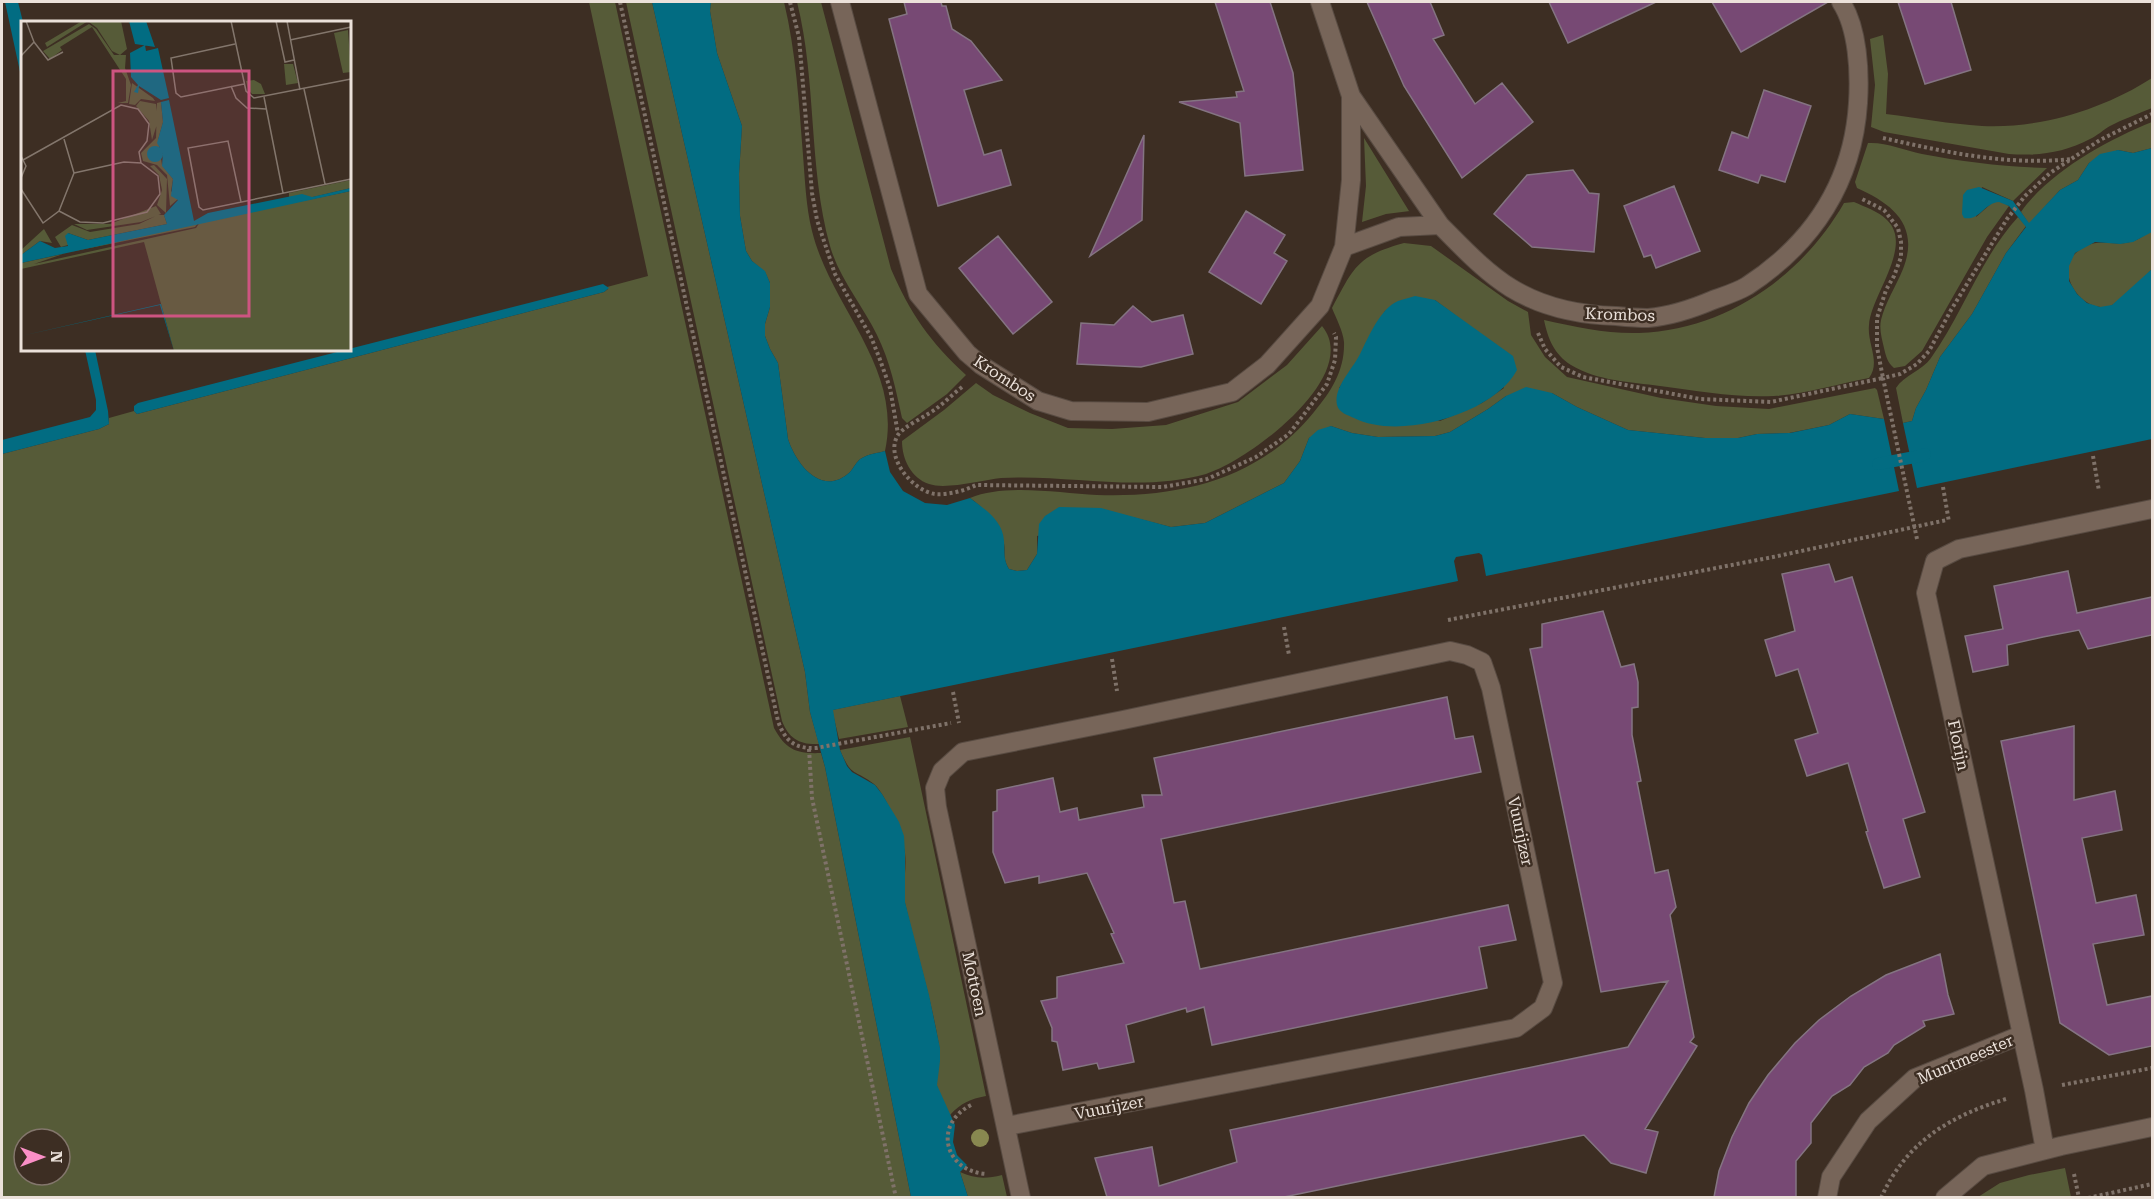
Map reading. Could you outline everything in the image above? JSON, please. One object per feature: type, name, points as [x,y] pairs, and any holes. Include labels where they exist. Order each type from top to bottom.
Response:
[{"type":"street","name":"Krombos","points":[[840,2],[918,294],[967,353],[981,365],[1038,400],[1071,411],[1148,412],[1232,392],[1267,365],[1320,306],[1344,247],[1351,180],[1351,96]]},
{"type":"street","name":"Krombos","points":[[1320,2],[1351,96],[1440,225],[1473,258],[1511,288],[1538,301],[1587,315],[1648,318],[1686,311],[1745,287],[1786,257],[1822,216],[1837,188],[1856,132],[1860,72],[1848,13],[1841,2]]},
{"type":"street","points":[[1344,247],[1399,227],[1440,225]]},
{"type":"street","name":"Florijn","points":[[2045,1150],[1926,593],[1935,561],[1959,549],[2152,509]]},
{"type":"street","name":"Vuurijzer","points":[[942,771],[963,752],[1450,651],[1467,655],[1482,662],[1491,688],[1553,983],[1543,1008],[1516,1028],[1007,1126]]},
{"type":"street","name":"Mottoen","points":[[942,771],[935,788],[937,807],[1022,1197]]},
{"type":"street","name":"Muntmeester","points":[[1827,1197],[1831,1177],[1868,1121],[1916,1078],[2021,1035]]},
{"type":"street","points":[[1945,1197],[1983,1166],[2152,1127]]},
{"type":"path","points":[[620,2],[777,721],[782,734],[801,748],[808,749],[959,721],[953,692]]},
{"type":"path","points":[[790,2],[799,37],[812,193],[817,220],[835,274],[871,337],[890,388],[898,434],[894,446],[897,462],[906,477],[919,489],[934,494],[966,490],[976,485],[1163,487],[1207,479],[1256,457],[1289,434],[1327,384],[1335,360],[1336,337],[1320,306]]},
{"type":"path","points":[[1538,301],[1536,315],[1538,332],[1545,349],[1561,367],[1583,377],[1700,399],[1771,402],[1900,374],[1917,364],[1929,351],[1951,310],[2007,219],[2025,196],[2050,173],[2100,140],[2152,114]]},
{"type":"path","points":[[1856,132],[1919,146],[2017,162],[2072,159]]},
{"type":"path","points":[[1837,188],[1884,210],[1898,228],[1901,257],[1886,290],[1877,318],[1877,347],[1908,490]]},
{"type":"path","points":[[898,434],[936,409],[971,379],[981,365]]},
{"type":"path","points":[[2087,490],[2109,486]]},
{"type":"path","points":[[1438,622],[1949,520]]},
{"type":"path","points":[[1277,655],[1300,650]]},
{"type":"path","points":[[1106,692],[1128,687]]},
{"type":"path","points":[[808,749],[812,798],[896,1197]]},
{"type":"path","points":[[1881,1197],[1912,1149],[1947,1122],[1992,1103],[2034,1090]]},
{"type":"path","points":[[1001,1102],[973,1103],[962,1109],[953,1119],[948,1132],[948,1145],[953,1158],[962,1168],[975,1173],[988,1174],[1015,1165]]},
{"type":"path","points":[[2088,1197],[2152,1184]]},
{"type":"green space","points":[[589,2],[615,2],[774,728],[783,741],[793,749],[805,753],[821,753],[825,767],[911,1197],[2,1198],[2,454],[99,429],[109,424],[109,418],[134,411],[137,414],[604,292],[608,289],[607,287],[648,276]]},
{"type":"green space","points":[[626,2],[652,2],[805,672],[810,712],[819,744],[796,740],[782,721]]},
{"type":"green space","points":[[711,2],[784,2],[794,59],[808,213],[812,231],[821,259],[875,365],[884,392],[888,421],[885,451],[862,458],[850,472],[840,479],[820,480],[812,475],[797,458],[788,439],[778,363],[765,336],[765,324],[770,307],[770,283],[765,272],[752,261],[746,251],[740,216],[739,174],[742,126],[717,53],[710,11]]},
{"type":"green space","points":[[797,2],[821,2],[891,269],[914,313],[931,339],[966,375],[947,394],[907,423],[902,418],[882,345],[845,281],[830,246],[818,185],[808,63]]},
{"type":"green space","points":[[1883,35],[1888,74],[1886,114],[1982,126],[2026,124],[2071,115],[2092,108],[2152,78],[2152,108],[2115,123],[2080,144],[2040,154],[2009,154],[1884,132],[1871,127],[1875,85],[1870,39]]},
{"type":"green space","points":[[2152,122],[2152,148],[2133,153],[2118,150],[2089,163],[2078,180],[2060,190],[2029,224],[2021,212],[2047,184],[2098,148]]},
{"type":"green space","points":[[1364,138],[1410,211],[1386,214],[1362,222],[1366,186]]},
{"type":"green space","points":[[1868,143],[1969,162],[2047,168],[2013,201],[1982,187],[1976,217],[1993,202],[2002,202],[2009,206],[1987,237],[1922,351],[1905,366],[1894,368],[1886,356],[1880,323],[1903,269],[1908,240],[1900,218],[1892,209],[1857,188],[1855,182]]},
{"type":"green space","points":[[1854,202],[1887,220],[1894,231],[1896,243],[1889,271],[1871,313],[1869,332],[1874,366],[1869,378],[1786,395],[1717,394],[1603,378],[1565,361],[1550,340],[1544,320],[1603,331],[1639,333],[1671,330],[1702,322],[1731,310],[1784,275],[1827,229],[1844,203]]},
{"type":"green space","points":[[2018,217],[2026,226],[2006,253],[1972,314],[1940,357],[1912,421],[1903,423],[1896,388],[1931,358],[1993,250]]},
{"type":"green space","points":[[2151,231],[2152,269],[2119,300],[2110,306],[2100,307],[2090,304],[2074,290],[2068,270],[2070,260],[2077,252],[2090,244],[2133,241]]},
{"type":"green space","points":[[1404,243],[1431,246],[1508,301],[1528,312],[1531,335],[1545,357],[1567,377],[1661,398],[1716,406],[1769,409],[1875,388],[1884,419],[1850,414],[1829,425],[1789,433],[1757,434],[1738,438],[1705,438],[1628,430],[1552,393],[1506,396],[1450,432],[1435,436],[1378,437],[1352,433],[1331,426],[1309,438],[1300,461],[1284,483],[1205,523],[1171,527],[1124,515],[1037,536],[1037,554],[1027,570],[1009,569],[1005,560],[1004,544],[997,527],[985,511],[970,498],[984,493],[1016,490],[1128,495],[1188,488],[1216,480],[1243,468],[1269,454],[1293,435],[1326,397],[1336,380],[1342,362],[1344,342],[1332,308],[1346,282],[1359,265],[1366,258]],"holes":[[[1435,300],[1455,315],[1504,388],[1482,403],[1440,421],[1339,388],[1356,364],[1385,311]]]},
{"type":"green space","points":[[1322,326],[1331,346],[1327,368],[1314,391],[1295,414],[1272,435],[1225,466],[1206,474],[1155,482],[1130,483],[1027,477],[936,486],[917,477],[906,461],[902,441],[976,383],[993,395],[1068,428],[1112,429],[1166,425],[1238,402],[1287,365]]},
{"type":"green space","points":[[900,696],[908,727],[839,739],[832,710]]},
{"type":"green space","points":[[910,737],[986,1096],[966,1102],[950,1115],[937,1086],[939,1045],[936,1027],[905,903],[904,846],[889,806],[879,789],[850,769],[840,750]]},
{"type":"green space","points":[[2065,1168],[2071,1197],[1978,1197],[2000,1183]]},
{"type":"green space","points":[[960,1172],[981,1178],[1002,1175],[1007,1197],[968,1197]]},
{"type":"water","points":[[5,2],[18,2],[23,21],[21,76]]},
{"type":"water","points":[[652,2],[711,2],[710,11],[717,53],[742,126],[739,174],[740,216],[746,251],[752,261],[765,271],[770,283],[770,307],[765,324],[765,336],[778,363],[788,439],[797,458],[812,475],[820,480],[830,481],[840,479],[850,472],[864,457],[885,451],[890,472],[903,491],[925,503],[947,505],[970,498],[988,512],[1001,528],[1005,559],[1009,569],[1027,570],[1037,554],[1039,524],[1045,516],[1059,507],[1101,508],[1171,527],[1205,523],[1284,483],[1300,461],[1309,438],[1318,430],[1331,426],[1352,433],[1378,437],[1435,436],[1450,432],[1506,396],[1526,387],[1552,393],[1628,430],[1705,438],[1738,438],[1757,434],[1790,433],[1829,425],[1850,414],[1884,419],[1899,491],[1486,576],[1482,555],[1479,553],[1456,557],[1454,561],[1458,581],[833,710],[840,750],[847,766],[852,772],[875,785],[899,822],[904,836],[905,902],[940,1048],[937,1085],[955,1125],[953,1142],[957,1155],[967,1165],[960,1172],[968,1197],[911,1197],[825,767],[810,712],[805,672]]},
{"type":"water","points":[[2152,148],[2152,232],[2133,242],[2120,244],[2095,242],[2075,253],[2069,266],[2069,281],[2077,294],[2087,303],[2100,307],[2112,305],[2152,269],[2152,439],[1917,488],[1903,423],[1912,421],[1940,357],[1972,314],[2006,253],[2026,227],[2009,206],[1999,202],[1989,205],[1974,217],[1964,218],[1962,214],[1963,195],[1967,190],[1979,187],[2013,201],[2029,223],[2060,190],[2078,180],[2089,163],[2100,154],[2118,150],[2133,153]]},
{"type":"water","points":[[603,284],[609,288],[604,292],[137,414],[134,411],[134,406],[138,403],[341,351],[351,351],[351,348]]},
{"type":"water","points":[[1415,296],[1435,300],[1513,356],[1517,370],[1505,386],[1488,399],[1467,411],[1444,419],[1419,425],[1395,426],[1373,424],[1344,413],[1337,405],[1338,391],[1376,324],[1392,305]]},
{"type":"water","points":[[85,351],[95,351],[109,424],[99,429],[2,454],[2,440],[90,417],[96,410]]},
{"type":"building","points":[[904,2],[941,2],[942,6],[946,6],[952,29],[971,41],[1002,80],[964,90],[984,155],[1001,150],[1011,185],[938,206],[889,19],[907,14]]},
{"type":"building","points":[[1215,2],[1270,2],[1293,73],[1303,170],[1245,176],[1240,123],[1179,102],[1237,97],[1236,92],[1244,91]]},
{"type":"building","points":[[1367,2],[1430,2],[1444,35],[1433,39],[1475,104],[1502,83],[1533,122],[1462,178],[1404,86]]},
{"type":"building","points":[[1549,2],[1656,2],[1568,43]]},
{"type":"building","points":[[1712,2],[1828,2],[1741,52]]},
{"type":"building","points":[[1898,2],[1951,2],[1971,70],[1925,84]]},
{"type":"building","points":[[1764,90],[1811,106],[1785,182],[1761,175],[1758,183],[1719,170],[1732,132],[1748,138]]},
{"type":"building","points":[[1144,135],[1142,220],[1090,256]]},
{"type":"building","points":[[1573,170],[1589,193],[1599,194],[1594,252],[1532,247],[1494,214],[1527,175]]},
{"type":"building","points":[[1674,186],[1700,251],[1656,268],[1651,255],[1644,257],[1624,206]]},
{"type":"building","points":[[1246,211],[1285,235],[1274,253],[1287,261],[1261,304],[1209,272]]},
{"type":"building","points":[[998,236],[1052,302],[1013,334],[959,268]]},
{"type":"building","points":[[1133,306],[1152,322],[1183,315],[1193,354],[1141,367],[1077,364],[1081,323],[1114,325]]},
{"type":"building","points":[[1829,564],[1835,582],[1852,577],[1925,812],[1903,819],[1920,877],[1884,888],[1848,763],[1807,776],[1795,740],[1818,733],[1798,669],[1776,676],[1765,640],[1795,631],[1782,574]]},
{"type":"building","points":[[2068,571],[2077,613],[2152,597],[2152,635],[2088,649],[2079,630],[2043,637],[2007,645],[2008,665],[1973,672],[1965,636],[2003,629],[1994,586]]},
{"type":"building","points":[[1603,611],[1621,667],[1634,664],[1638,682],[1638,707],[1632,708],[1632,735],[1641,781],[1637,782],[1655,873],[1668,870],[1676,907],[1670,915],[1694,1037],[1690,1042],[1697,1046],[1645,1129],[1658,1132],[1646,1173],[1611,1163],[1584,1135],[1284,1197],[1107,1197],[1095,1158],[1152,1147],[1159,1186],[1237,1162],[1230,1130],[1628,1047],[1668,981],[1601,992],[1530,649],[1542,647],[1542,624]]},
{"type":"building","points":[[1447,697],[1455,739],[1473,736],[1481,772],[1161,839],[1174,903],[1185,901],[1200,969],[1508,905],[1516,940],[1479,947],[1487,988],[1212,1045],[1204,1007],[1187,1012],[1186,1008],[1126,1025],[1134,1062],[1099,1069],[1097,1063],[1063,1070],[1057,1042],[1052,1041],[1052,1028],[1041,1001],[1057,998],[1057,977],[1124,963],[1111,934],[1114,933],[1087,873],[1039,883],[1039,876],[1005,883],[993,852],[993,812],[997,811],[997,790],[1053,778],[1060,812],[1077,808],[1079,820],[1144,807],[1142,795],[1162,795],[1154,758]]},
{"type":"building","points":[[2074,726],[2074,800],[2115,791],[2122,830],[2082,838],[2096,903],[2136,895],[2144,935],[2093,944],[2107,1005],[2152,996],[2152,1046],[2109,1055],[2060,1023],[2001,741]]},
{"type":"building","points":[[1940,954],[1954,1014],[1923,1021],[1925,1026],[1864,1067],[1850,1085],[1832,1096],[1811,1123],[1811,1143],[1796,1161],[1796,1197],[1714,1197],[1719,1171],[1732,1137],[1749,1103],[1768,1075],[1795,1043],[1819,1020],[1851,996],[1886,975]]},
{"type":"waterway","points":[[1878,464],[1925,454]]}]
